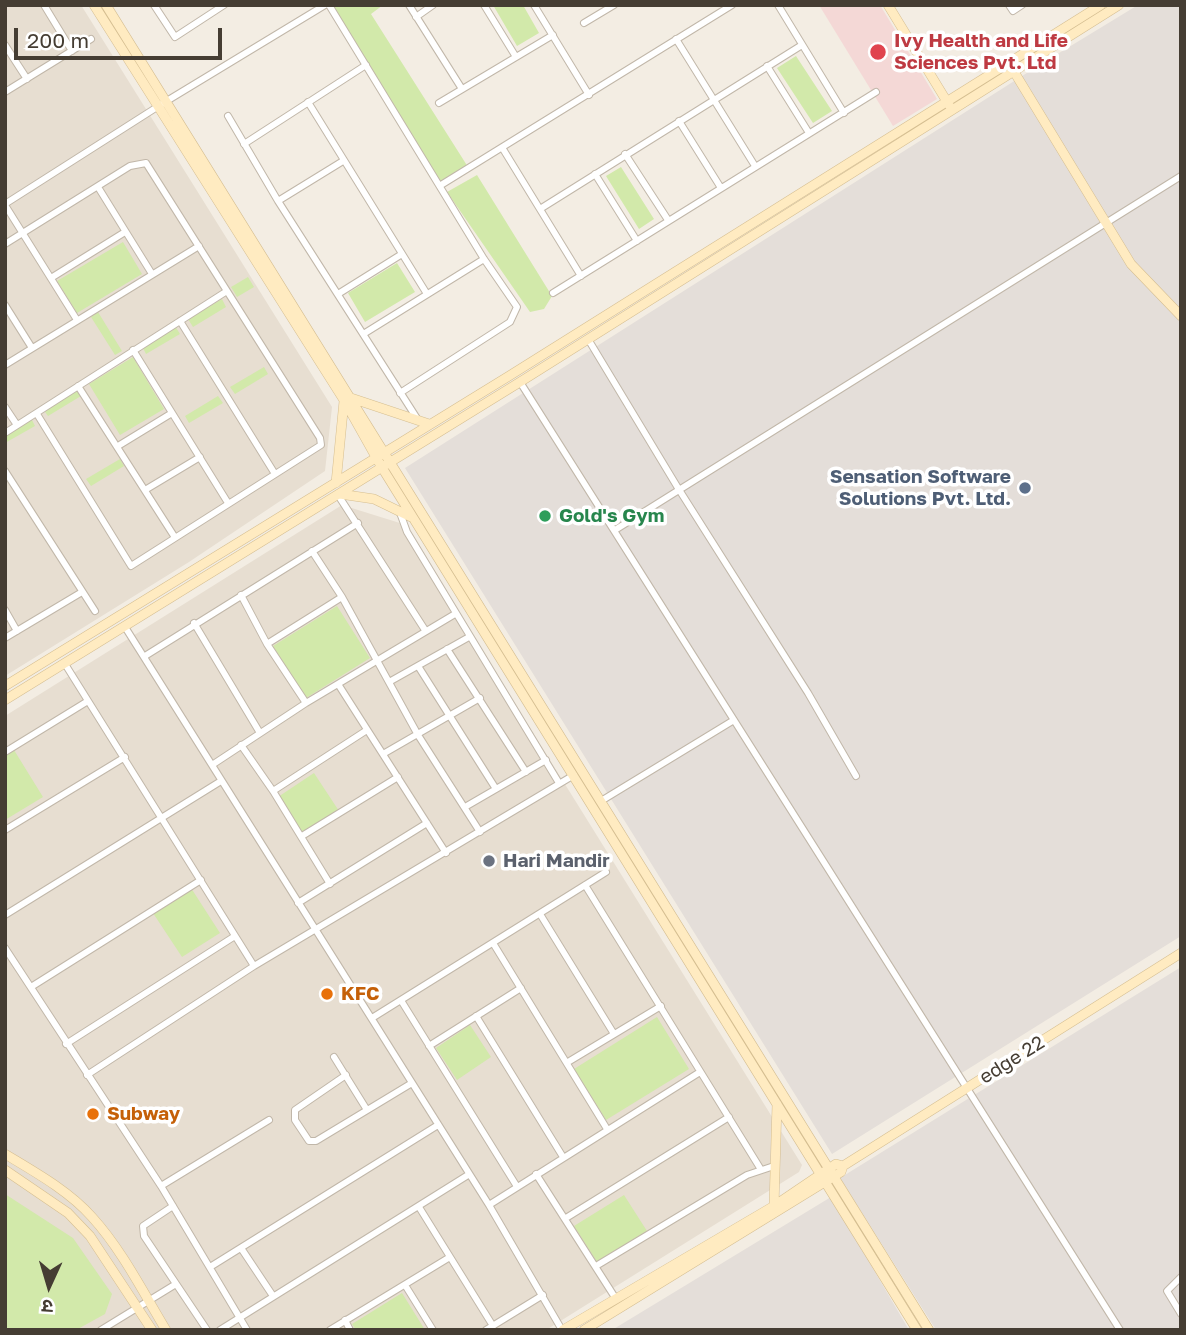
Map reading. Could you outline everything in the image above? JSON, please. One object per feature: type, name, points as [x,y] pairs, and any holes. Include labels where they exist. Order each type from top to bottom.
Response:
[{"type":"main road","points":[[94,5],[161,104],[384,456],[777,1104],[828,1176],[929,1330]]},
{"type":"main road","points":[[106,5],[161,104]]},
{"type":"main road","points":[[888,5],[949,105]]},
{"type":"main road","points":[[1012,69],[1101,5]]},
{"type":"main road","points":[[917,1330],[828,1176],[601,801],[578,773],[382,466],[384,456],[429,424],[949,105],[1119,5]]},
{"type":"main road","points":[[1012,69],[1131,264],[1181,316]]},
{"type":"main road","points":[[5,686],[335,483],[520,382],[949,105]]},
{"type":"main road","points":[[347,399],[429,424]]},
{"type":"main road","points":[[335,483],[347,399]]},
{"type":"main road","points":[[5,700],[382,466]]},
{"type":"main road","points":[[339,495],[374,499],[415,520]]},
{"type":"main road","name":"edge 22","points":[[828,1176],[1181,953]]},
{"type":"main road","points":[[774,1206],[777,1104]]},
{"type":"main road","points":[[5,1154],[39,1174],[91,1215],[166,1330]]},
{"type":"main road","points":[[5,1170],[68,1213],[90,1236],[152,1330]]},
{"type":"main road","points":[[563,1330],[828,1176]]},
{"type":"main road","points":[[583,1330],[828,1176]]},
{"type":"street","points":[[44,5],[72,51]]},
{"type":"street","points":[[155,5],[175,37],[225,5]]},
{"type":"street","points":[[77,320],[5,204],[161,104],[327,5],[441,185],[484,259],[517,307],[515,317],[400,393]]},
{"type":"street","points":[[408,5],[462,89]]},
{"type":"street","points":[[416,17],[433,5]]},
{"type":"street","points":[[484,5],[516,57]]},
{"type":"street","points":[[534,5],[590,95]]},
{"type":"street","points":[[584,23],[614,5]]},
{"type":"street","points":[[441,185],[732,5]]},
{"type":"street","points":[[778,5],[844,113]]},
{"type":"street","points":[[1009,5],[1013,11],[1022,5]]},
{"type":"street","points":[[439,103],[553,36]]},
{"type":"street","points":[[5,92],[91,39]]},
{"type":"street","points":[[676,39],[755,166]]},
{"type":"street","points":[[5,45],[27,79]]},
{"type":"street","points":[[540,209],[802,45]]},
{"type":"street","points":[[244,144],[366,65]]},
{"type":"street","points":[[768,66],[809,133]]},
{"type":"street","points":[[553,293],[876,92]]},
{"type":"street","points":[[308,102],[427,294]]},
{"type":"street","points":[[228,116],[278,201],[365,333],[418,421]]},
{"type":"street","points":[[679,121],[721,188]]},
{"type":"street","points":[[503,149],[581,276]]},
{"type":"street","points":[[625,154],[668,220]]},
{"type":"street","points":[[278,201],[343,161]]},
{"type":"street","points":[[5,244],[130,166],[146,163],[321,442],[319,449],[174,536],[131,566],[37,414]]},
{"type":"street","points":[[595,174],[637,241]]},
{"type":"street","points":[[615,530],[678,488],[1181,176]]},
{"type":"street","points":[[97,187],[152,274]]},
{"type":"street","points":[[51,278],[125,232]]},
{"type":"street","points":[[5,365],[199,246]]},
{"type":"street","points":[[338,294],[402,254]]},
{"type":"street","points":[[365,333],[484,259]]},
{"type":"street","points":[[5,433],[227,291]]},
{"type":"street","points":[[5,305],[32,348]]},
{"type":"street","points":[[180,321],[275,474]]},
{"type":"street","points":[[588,339],[678,488],[808,693],[856,776]]},
{"type":"street","points":[[133,350],[228,503]]},
{"type":"street","points":[[520,382],[1120,1330]]},
{"type":"street","points":[[78,386],[174,536]]},
{"type":"street","points":[[5,407],[17,425]]},
{"type":"street","points":[[118,446],[172,413]]},
{"type":"street","points":[[145,490],[200,457]]},
{"type":"street","points":[[5,471],[95,611]]},
{"type":"street","points":[[339,495],[425,630]]},
{"type":"street","points":[[398,509],[407,532],[455,614],[559,783]]},
{"type":"street","points":[[145,656],[358,523]]},
{"type":"street","points":[[312,551],[342,597],[418,735],[480,832]]},
{"type":"street","points":[[5,638],[82,592]]},
{"type":"street","points":[[241,595],[267,644],[306,704]]},
{"type":"street","points":[[267,644],[342,597]]},
{"type":"street","points":[[5,610],[18,631]]},
{"type":"street","points":[[212,765],[377,659],[455,614]]},
{"type":"street","points":[[194,623],[260,733]]},
{"type":"street","points":[[125,627],[489,1205],[563,1330]]},
{"type":"street","points":[[389,682],[469,637]]},
{"type":"street","points":[[447,649],[526,772]]},
{"type":"street","points":[[65,663],[254,966]]},
{"type":"street","points":[[418,666],[496,789]]},
{"type":"street","points":[[338,684],[446,853]]},
{"type":"street","points":[[383,754],[480,698]]},
{"type":"street","points":[[5,752],[88,701]]},
{"type":"street","points":[[601,801],[734,720]]},
{"type":"street","points":[[273,791],[367,730]]},
{"type":"street","points":[[241,745],[302,836],[330,884]]},
{"type":"street","points":[[5,830],[125,757]]},
{"type":"street","points":[[465,807],[546,760]]},
{"type":"street","points":[[87,1075],[254,966],[578,773]]},
{"type":"street","points":[[302,836],[398,777]]},
{"type":"street","points":[[5,915],[221,781]]},
{"type":"street","points":[[299,903],[426,823]]},
{"type":"street","points":[[372,1018],[606,872]]},
{"type":"street","points":[[31,987],[201,880]]},
{"type":"street","points":[[585,885],[760,1168]]},
{"type":"street","points":[[540,914],[614,1034]]},
{"type":"street","points":[[66,1044],[235,936]]},
{"type":"street","points":[[493,943],[607,1129]]},
{"type":"street","points":[[5,948],[161,1186],[247,1330]]},
{"type":"street","points":[[429,1046],[521,988]]},
{"type":"street","points":[[401,1002],[516,1185]]},
{"type":"street","points":[[568,1062],[661,1006]]},
{"type":"street","points":[[476,1016],[563,1157]]},
{"type":"street","points":[[334,1057],[367,1110]]},
{"type":"street","points":[[489,1205],[516,1185],[700,1072]]},
{"type":"street","points":[[346,1076],[295,1111],[295,1120],[306,1139],[316,1142],[412,1083]]},
{"type":"street","points":[[566,1218],[729,1117]]},
{"type":"street","points":[[161,1186],[269,1120]]},
{"type":"street","points":[[210,1268],[438,1125]]},
{"type":"street","points":[[596,1266],[760,1168],[774,1166]]},
{"type":"street","points":[[536,1174],[616,1299]]},
{"type":"street","points":[[220,1330],[468,1175]]},
{"type":"street","points":[[173,1206],[143,1226],[144,1236],[207,1330]]},
{"type":"street","points":[[419,1207],[493,1325]]},
{"type":"street","points":[[241,1248],[273,1296]]},
{"type":"street","points":[[330,1330],[450,1257]]},
{"type":"street","points":[[1181,1277],[1167,1291],[1181,1314]]},
{"type":"street","points":[[101,1330],[176,1284]]},
{"type":"street","points":[[405,1285],[433,1330]]},
{"type":"street","points":[[486,1330],[543,1295]]},
{"type":"street","points":[[345,1320],[351,1330]]},
{"type":"shaded area","points":[[5,5],[81,5],[332,407],[325,471],[189,562],[5,676]]},
{"type":"shaded area","name":"Ivy Health and Life Sciences Pvt. Ltd","points":[[819,5],[880,5],[937,99],[893,126]]},
{"type":"shaded area","points":[[1138,5],[1181,5],[1181,936],[832,1154],[405,468]]},
{"type":"shaded area","points":[[342,505],[403,524],[802,1165],[799,1172],[546,1330],[5,1330],[5,716]]},
{"type":"shaded area","points":[[1181,967],[1181,1330],[936,1330],[840,1178]]},
{"type":"shaded area","points":[[831,1197],[909,1330],[612,1330]]},
{"type":"green space","points":[[332,5],[383,5],[371,14],[468,167],[441,184]]},
{"type":"green space","points":[[493,5],[523,5],[539,33],[517,46]]},
{"type":"green space","points":[[796,56],[832,111],[813,123],[777,68]]},
{"type":"green space","points":[[621,167],[654,219],[639,229],[606,176]]},
{"type":"green space","points":[[477,175],[552,296],[544,309],[530,312],[447,192]]},
{"type":"green space","points":[[123,242],[142,274],[77,313],[57,281]]},
{"type":"green space","points":[[397,263],[415,292],[365,322],[348,293]]},
{"type":"green space","points":[[248,277],[254,287],[237,297],[231,287]]},
{"type":"green space","points":[[222,299],[226,307],[193,327],[188,319]]},
{"type":"green space","points":[[98,312],[122,351],[115,355],[91,317]]},
{"type":"green space","points":[[175,326],[180,334],[146,354],[142,346]]},
{"type":"green space","points":[[133,357],[164,409],[120,435],[89,384]]},
{"type":"green space","points":[[264,367],[268,374],[235,394],[230,387]]},
{"type":"green space","points":[[77,389],[81,396],[48,416],[43,409]]},
{"type":"green space","points":[[218,396],[223,403],[189,423],[185,416]]},
{"type":"green space","points":[[31,418],[35,426],[5,443],[5,433]]},
{"type":"green space","points":[[120,459],[124,466],[91,486],[86,479]]},
{"type":"green space","points":[[337,606],[370,658],[306,698],[273,646]]},
{"type":"green space","points":[[14,750],[43,797],[5,820],[5,756]]},
{"type":"green space","points":[[314,773],[339,811],[302,834],[278,797]]},
{"type":"green space","points":[[191,888],[220,933],[182,957],[153,913]]},
{"type":"green space","points":[[657,1017],[689,1069],[606,1120],[574,1069]]},
{"type":"green space","points":[[470,1025],[491,1057],[457,1080],[436,1048]]},
{"type":"green space","points":[[5,1194],[73,1238],[112,1294],[105,1314],[76,1330],[5,1330]]},
{"type":"green space","points":[[624,1195],[647,1231],[597,1262],[574,1226]]},
{"type":"green space","points":[[402,1293],[425,1330],[356,1330],[352,1324]]},
{"type":"place","name":"Ivy Health and Life Sciences Pvt. Ltd","points":[[878,52]]},
{"type":"place","name":"Sensation Software Solutions Pvt. Ltd.","points":[[1025,488]]},
{"type":"place","name":"Gold's Gym","points":[[545,516]]},
{"type":"place","name":"Hari Mandir","points":[[489,861]]},
{"type":"place","name":"KFC","points":[[327,994]]},
{"type":"place","name":"Subway","points":[[93,1114]]}]
